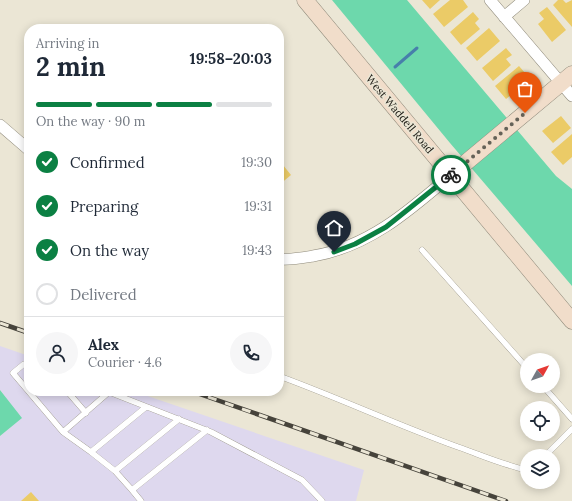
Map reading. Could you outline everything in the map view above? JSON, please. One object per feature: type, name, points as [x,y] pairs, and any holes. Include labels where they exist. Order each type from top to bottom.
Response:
[{"type":"main road","name":"West Waddell Road","points":[[305,0],[572,321]]},
{"type":"main road","points":[[451,175],[567,79]]},
{"type":"street","points":[[490,0],[504,17],[567,79],[572,96]]},
{"type":"street","points":[[504,17],[524,0]]},
{"type":"street","points":[[0,125],[24,146]]},
{"type":"street","points":[[284,259],[307,257],[334,252],[361,241],[398,219],[451,175]]},
{"type":"lane","points":[[422,250],[520,360]]},
{"type":"lane","points":[[24,364],[12,373],[24,387]]},
{"type":"lane","points":[[284,378],[332,395],[416,432],[520,468]]},
{"type":"lane","points":[[549,393],[572,419]]},
{"type":"lane","points":[[32,396],[63,432],[115,471],[141,501]]},
{"type":"lane","points":[[71,396],[86,413]]},
{"type":"lane","points":[[63,432],[105,396]]},
{"type":"lane","points":[[119,396],[206,430],[302,480],[322,501]]},
{"type":"lane","points":[[91,452],[146,407]]},
{"type":"lane","points":[[115,471],[179,419]]},
{"type":"lane","points":[[552,449],[572,429]]},
{"type":"lane","points":[[132,490],[206,430]]},
{"type":"shaded area","points":[[0,346],[24,354],[24,396],[148,396],[364,470],[356,501],[0,501],[0,436],[21,418],[0,390]]},
{"type":"green space","points":[[332,0],[407,0],[556,176],[572,189],[572,286],[450,143]]},
{"type":"green space","points":[[0,390],[22,418],[0,436]]},
{"type":"building","points":[[422,0],[440,0],[430,9]]},
{"type":"building","points":[[450,0],[463,0],[468,7],[444,27],[433,14]]},
{"type":"building","points":[[558,0],[563,0],[566,3],[572,0],[572,27],[553,5]]},
{"type":"building","points":[[547,7],[566,30],[552,42],[538,24],[544,19],[539,13]]},
{"type":"building","points":[[473,12],[479,19],[475,23],[480,29],[461,45],[450,32]]},
{"type":"building","points":[[489,28],[500,41],[477,61],[466,48]]},
{"type":"building","points":[[506,48],[512,55],[506,59],[511,65],[493,81],[482,68]]},
{"type":"building","points":[[519,66],[525,73],[520,78],[525,84],[506,99],[495,86]]},
{"type":"building","points":[[561,116],[571,128],[553,143],[542,131]]},
{"type":"building","points":[[572,134],[572,157],[563,165],[551,152]]},
{"type":"building","points":[[284,166],[291,175],[284,181]]},
{"type":"building","points":[[31,492],[39,501],[21,501]]},
{"type":"waterway","points":[[395,67],[417,48]]},
{"type":"railway","points":[[0,323],[24,331]]},
{"type":"railway","points":[[205,396],[506,501]]},
{"type":"way so far","points":[[451,175],[525,113]]},
{"type":"route","points":[[334,252],[355,244],[386,227],[408,211],[451,175]]}]
